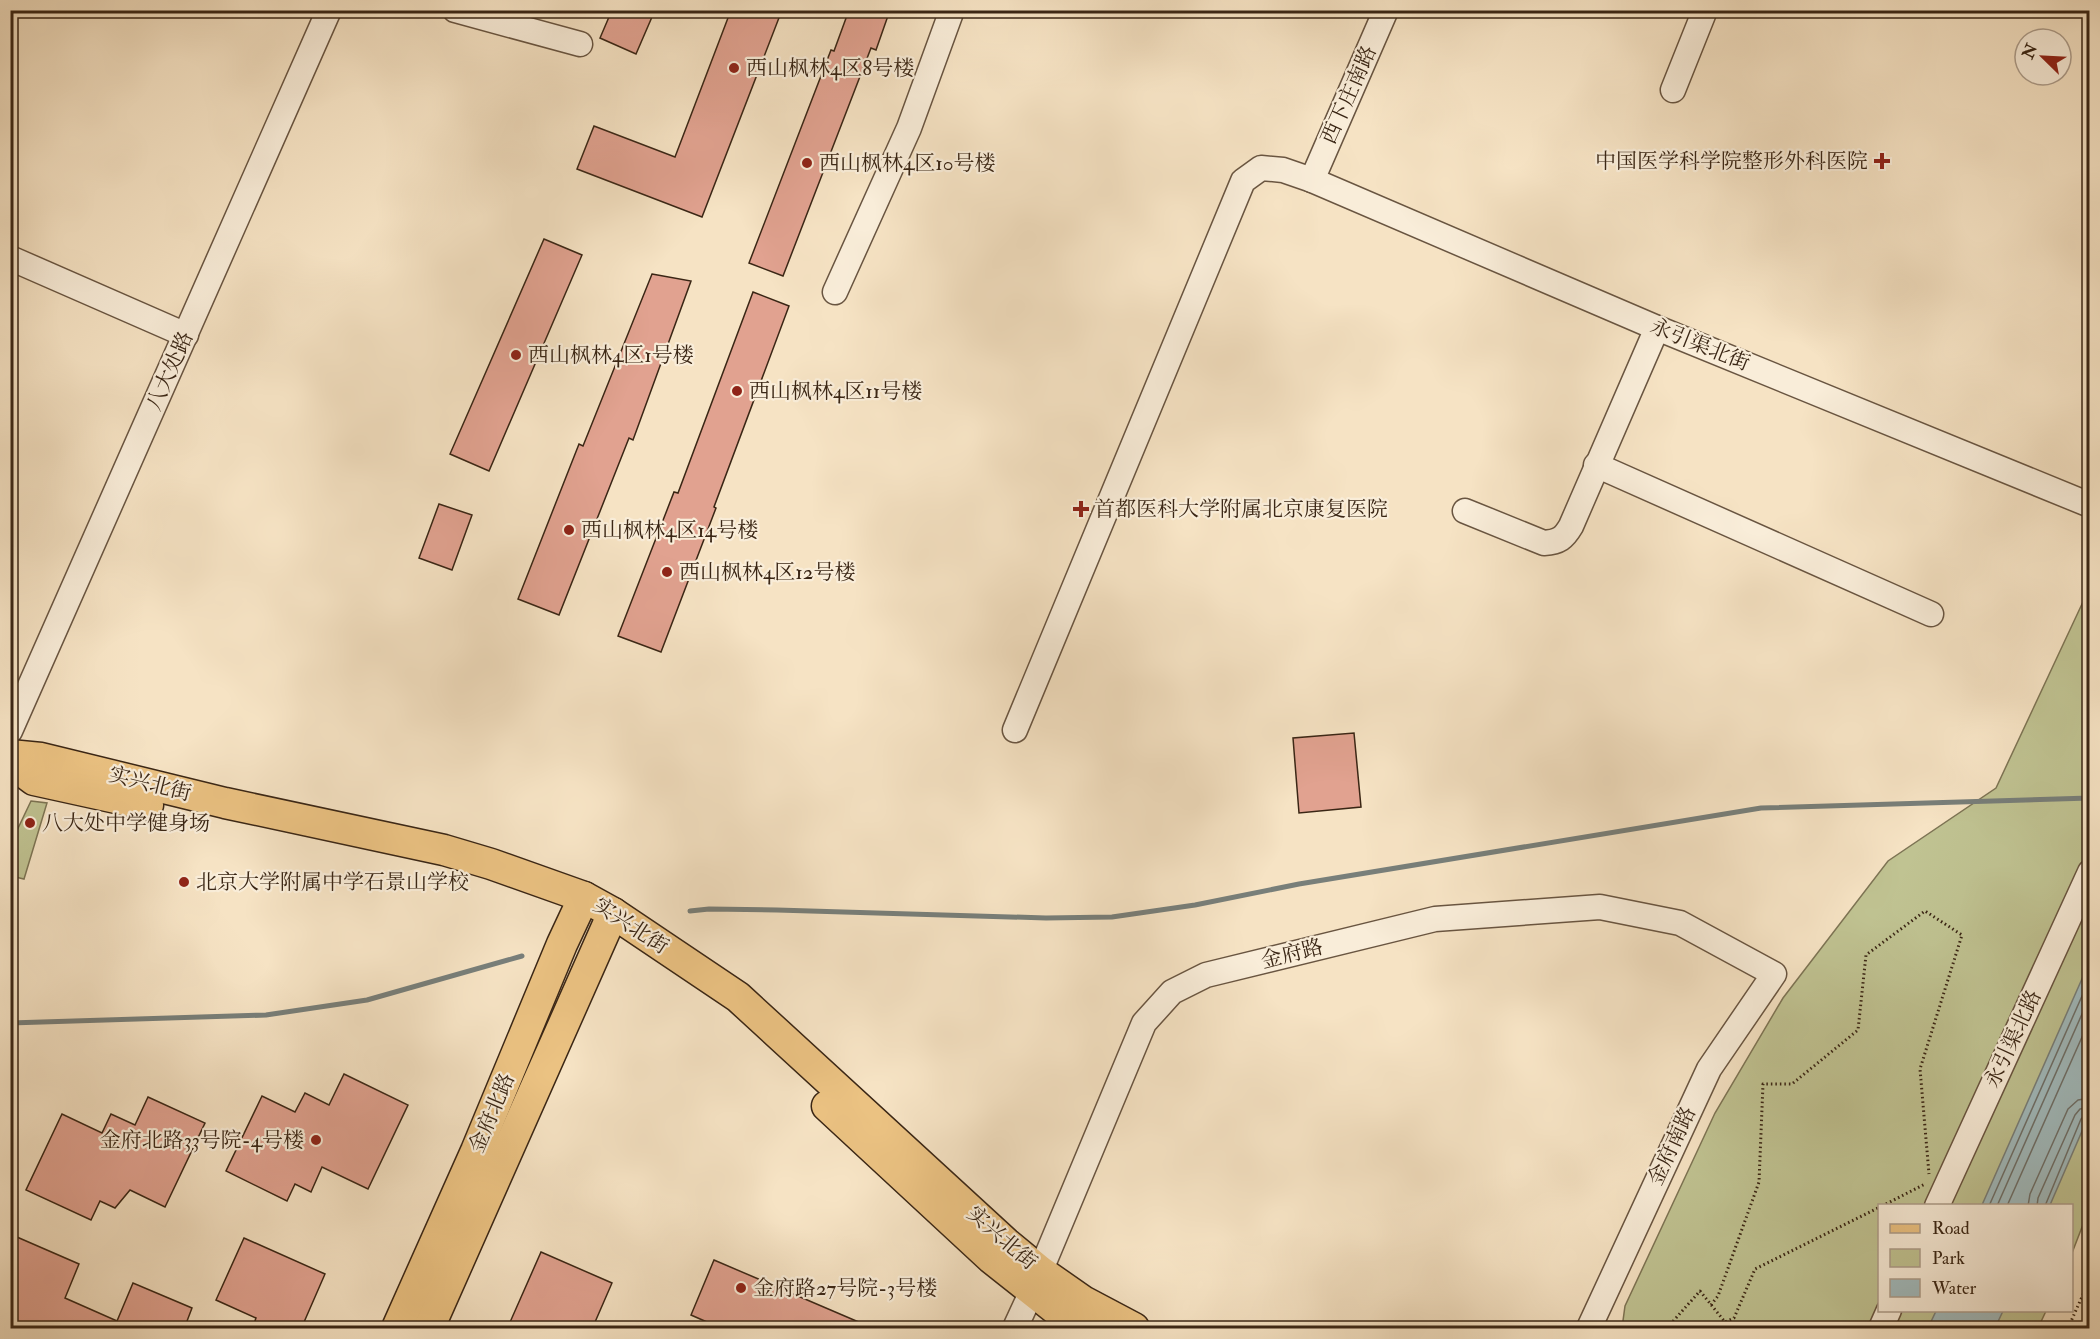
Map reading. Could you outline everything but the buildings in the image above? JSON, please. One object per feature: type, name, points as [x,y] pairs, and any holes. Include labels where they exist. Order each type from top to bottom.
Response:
[{"type":"main road","name":"实兴北街","points":[[10,755],[41,758],[225,803],[444,850],[491,864],[580,906],[609,922],[727,1012],[983,1251],[1036,1281],[1083,1301],[1134,1329]]},
{"type":"main road","name":"实兴北街","points":[[10,762],[34,780],[440,869],[580,906]]},
{"type":"main road","name":"金府北路","points":[[398,1329],[580,906]]},
{"type":"main road","name":"金府北路","points":[[429,1329],[609,922]]},
{"type":"main road","name":"实兴北街","points":[[1036,1281],[1063,1315],[1085,1329]]},
{"type":"street","name":"八大处路","points":[[10,731],[329,10]]},
{"type":"street","points":[[455,10],[580,44]]},
{"type":"street","points":[[835,292],[909,128],[952,10]]},
{"type":"street","name":"西下庄南路","points":[[1312,180],[1386,10]]},
{"type":"street","points":[[1673,90],[1705,10]]},
{"type":"street","name":"永引渠北街","points":[[1015,730],[1243,181],[1262,168],[1283,170],[1312,180],[1657,328],[2090,505]]},
{"type":"street","points":[[10,258],[186,334]]},
{"type":"street","points":[[1465,511],[1544,543],[1554,543],[1564,538],[1657,328]]},
{"type":"street","points":[[1596,465],[1931,614]]},
{"type":"street","name":"永引渠北路","points":[[1938,1204],[2090,872]]},
{"type":"street","name":"金府路","points":[[1015,1329],[1144,1023],[1172,992],[1206,975],[1435,919],[1600,906],[1680,923],[1774,974]]},
{"type":"street","name":"金府南路","points":[[1589,1329],[1709,1069],[1774,974]]},
{"type":"street","points":[[1881,1329],[1889,1312]]},
{"type":"path","points":[[1711,1305],[1718,1296],[1759,1182],[1763,1084],[1792,1084],[1858,1030],[1866,955],[1924,911],[1962,935],[1920,1069],[1929,1182],[1885,1204]]},
{"type":"path","points":[[1667,1329],[1700,1291],[1725,1322],[1734,1318],[1755,1269],[1878,1208]]},
{"type":"path","points":[[2068,1329],[2090,1279]]},
{"type":"green space","points":[[2089,589],[2089,1209],[2073,1250],[2073,1204],[1878,1204],[1878,1312],[2046,1312],[2038,1328],[1622,1328],[1625,1306],[1715,1113],[1783,998],[1888,861],[1996,788]]},
{"type":"green space","name":"八大处中学健身场","points":[[31,801],[47,803],[24,879],[11,876],[11,843]]},
{"type":"water","points":[[2089,963],[2089,1115],[2050,1204],[1982,1204]]},
{"type":"water","points":[[1935,1312],[2003,1312],[1995,1328],[1928,1328]]},
{"type":"waterway","points":[[690,911],[709,909],[1046,918],[1112,917],[1195,905],[1299,884],[1761,808],[2090,798]]},
{"type":"waterway","points":[[10,1023],[266,1015],[367,1000],[522,956]]},
{"type":"place","name":"西山枫林4区8号楼","points":[[734,68]]},
{"type":"place","name":"中国医学科学院整形外科医院","points":[[1882,161]]},
{"type":"place","name":"西山枫林4区10号楼","points":[[807,163]]},
{"type":"place","name":"西山枫林4区1号楼","points":[[516,355]]},
{"type":"place","name":"西山枫林4区11号楼","points":[[737,391]]},
{"type":"place","name":"首都医科大学附属北京康复医院","points":[[1081,509]]},
{"type":"place","name":"西山枫林4区14号楼","points":[[569,530]]},
{"type":"place","name":"西山枫林4区12号楼","points":[[667,572]]},
{"type":"place","name":"八大处中学健身场","points":[[30,823]]},
{"type":"place","name":"北京大学附属中学石景山学校","points":[[184,882]]},
{"type":"place","name":"金府北路33号院-4号楼","points":[[316,1140]]},
{"type":"place","name":"金府路27号院-3号楼","points":[[741,1288]]}]
